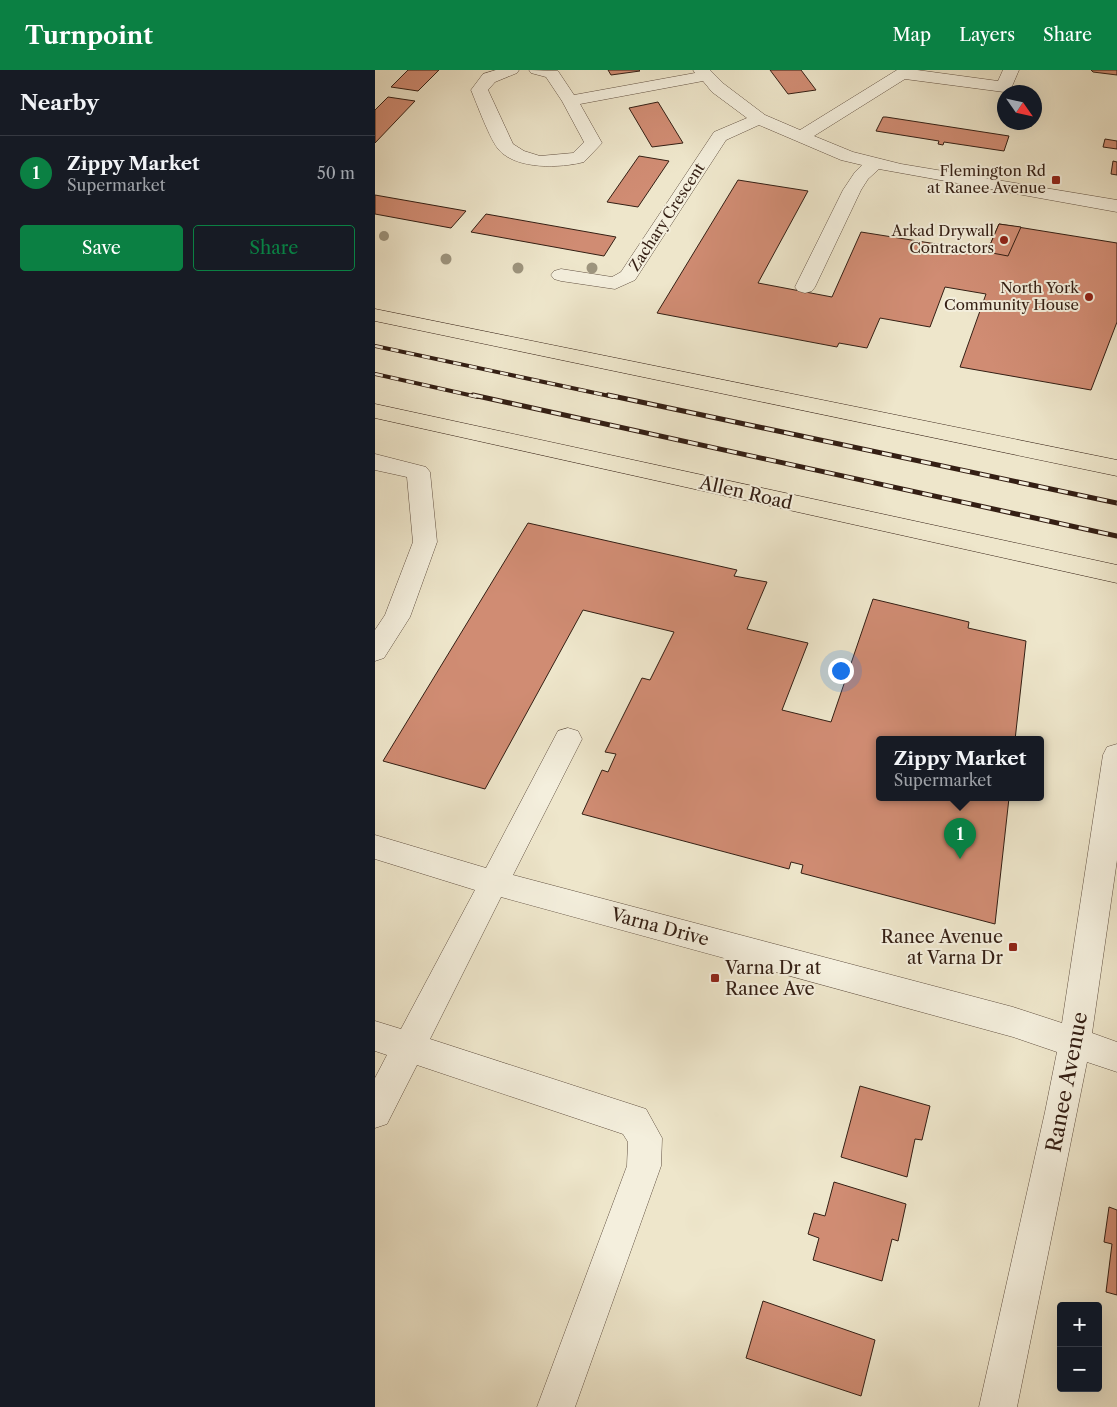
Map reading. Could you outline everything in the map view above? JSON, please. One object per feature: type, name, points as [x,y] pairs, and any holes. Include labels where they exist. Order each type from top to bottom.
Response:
[{"type":"highway","points":[[375,314],[1117,468]]},
{"type":"highway","name":"Allen Road","points":[[375,411],[1117,574]]},
{"type":"street","points":[[511,70],[489,78],[479,90],[507,147],[518,155],[540,161],[578,158],[593,143],[570,101],[552,74],[537,70]]},
{"type":"street","points":[[800,137],[905,72],[1003,87],[1011,70]]},
{"type":"street","points":[[570,101],[703,73],[737,104],[759,119],[847,156],[1018,190],[1117,206]]},
{"type":"street","name":"Zachary Crescent","points":[[561,274],[615,283],[628,276],[720,136],[759,119]]},
{"type":"street","points":[[805,287],[852,190],[861,176],[875,163]]},
{"type":"street","points":[[375,462],[418,472],[425,542],[397,617],[375,651]]},
{"type":"street","points":[[375,1112],[492,882],[568,739]]},
{"type":"street","name":"Ranee Avenue","points":[[998,1407],[1060,1122],[1075,1043],[1117,755]]},
{"type":"street","name":"Varna Drive","points":[[375,847],[492,882],[1013,1022],[1117,1057]]},
{"type":"street","points":[[375,1036],[634,1121],[645,1138],[644,1166],[556,1407]]},
{"type":"building","points":[[408,70],[439,70],[418,91],[391,87]]},
{"type":"building","points":[[608,70],[639,70],[640,71],[611,75]]},
{"type":"building","points":[[770,70],[801,70],[816,90],[788,94]]},
{"type":"building","points":[[1091,70],[1117,70],[1117,75],[1093,72]]},
{"type":"building","points":[[388,97],[415,101],[375,143],[375,110]]},
{"type":"building","points":[[658,102],[683,143],[652,147],[629,108]]},
{"type":"building","points":[[883,117],[1009,136],[1004,151],[944,142],[943,145],[938,144],[939,141],[876,131]]},
{"type":"building","points":[[1105,139],[1117,141],[1117,149],[1103,147]]},
{"type":"building","points":[[639,156],[669,161],[638,207],[607,202]]},
{"type":"building","points":[[1113,161],[1117,162],[1117,175],[1111,174]]},
{"type":"building","points":[[738,180],[808,191],[758,283],[832,297],[861,232],[987,252],[999,224],[1117,243],[1117,322],[1091,390],[960,367],[986,294],[945,287],[930,327],[880,318],[867,348],[839,343],[837,347],[657,313]]},
{"type":"building","points":[[375,195],[466,211],[451,228],[375,214]]},
{"type":"building","points":[[486,214],[616,237],[604,256],[471,232]]},
{"type":"building","name":"Arkad Drywall Contractors","points":[[999,224],[1021,227],[1008,256],[987,252]]},
{"type":"building","points":[[528,523],[737,570],[734,576],[767,582],[747,629],[808,643],[782,710],[831,722],[873,599],[969,622],[968,628],[1026,641],[1015,736],[876,736],[876,801],[1009,801],[995,924],[801,873],[803,865],[791,862],[789,869],[582,814],[602,770],[608,772],[616,754],[605,752],[642,678],[650,680],[674,632],[583,610],[485,789],[383,761]]},
{"type":"building","points":[[860,1086],[930,1106],[922,1140],[915,1139],[907,1177],[841,1157]]},
{"type":"building","points":[[834,1182],[906,1204],[898,1241],[892,1239],[882,1281],[813,1260],[819,1238],[808,1234],[814,1213],[825,1216]]},
{"type":"building","points":[[1109,1207],[1117,1210],[1117,1295],[1106,1292],[1112,1244],[1104,1242]]},
{"type":"building","points":[[763,1301],[875,1340],[861,1396],[746,1358]]},
{"type":"railway","points":[[375,346],[614,397]]},
{"type":"railway","points":[[375,374],[478,397]]},
{"type":"railway","points":[[473,395],[1117,536]]},
{"type":"railway","points":[[608,395],[1117,503]]},
{"type":"place","name":"Flemington Rd at Ranee Avenue","points":[[1056,180]]},
{"type":"place","name":"Arkad Drywall Contractors","points":[[1004,240]]},
{"type":"place","name":"North York Community House","points":[[1089,297]]},
{"type":"place","name":"Zippy Market","points":[[960,859]]},
{"type":"place","name":"Ranee Avenue at Varna Dr","points":[[1013,947]]},
{"type":"place","name":"Varna Dr at Ranee Ave","points":[[715,978]]}]
